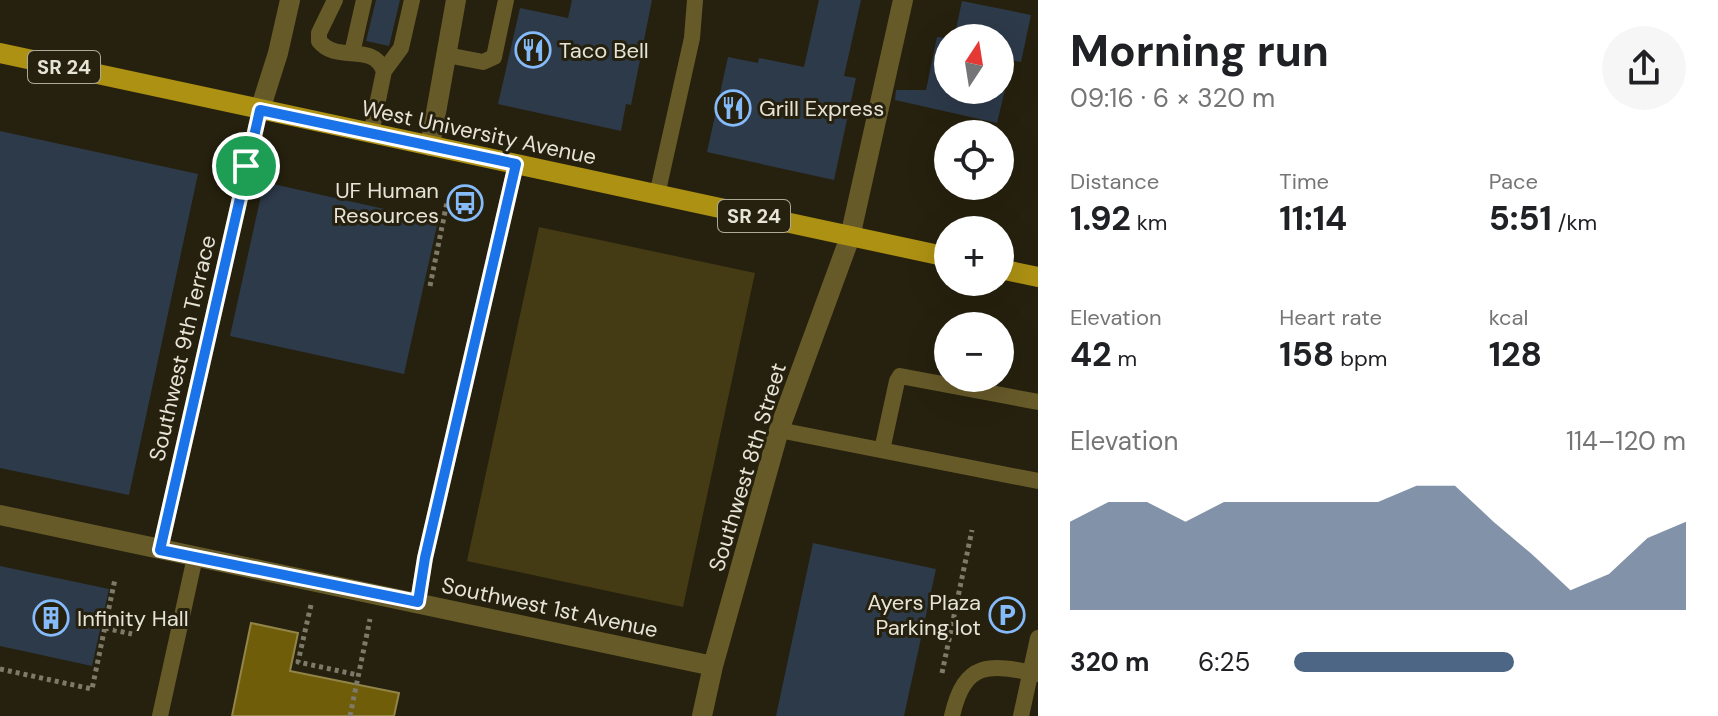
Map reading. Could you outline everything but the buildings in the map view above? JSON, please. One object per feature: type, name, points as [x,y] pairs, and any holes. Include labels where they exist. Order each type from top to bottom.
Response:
[{"type":"main road","name":"West University Avenue","points":[[0,53],[934,254]]},
{"type":"main road","points":[[1014,272],[1038,277]]},
{"type":"street","points":[[260,110],[290,0]]},
{"type":"street","points":[[430,146],[456,0]]},
{"type":"street","name":"Southwest 8th Street","points":[[702,716],[779,430],[850,237],[903,0]]},
{"type":"street","name":"Southwest 1st Avenue","points":[[0,515],[713,666]]},
{"type":"lane","points":[[335,0],[319,33],[319,41],[330,51],[340,54],[371,56],[384,71]]},
{"type":"lane","points":[[352,53],[364,0]]},
{"type":"lane","points":[[371,134],[384,71],[401,48],[412,0]]},
{"type":"lane","points":[[447,55],[483,62],[494,57],[506,0]]},
{"type":"lane","points":[[657,195],[692,38],[695,0]]},
{"type":"lane","name":"Southwest 9th Terrace","points":[[160,550],[260,110]]},
{"type":"lane","points":[[418,602],[434,518],[516,164]]},
{"type":"lane","points":[[882,450],[900,376],[1038,402]]},
{"type":"lane","points":[[779,430],[1038,481]]},
{"type":"lane","points":[[160,716],[195,557]]},
{"type":"lane","points":[[1021,716],[1034,674],[1038,638]]},
{"type":"lane","points":[[952,716],[957,694],[972,674],[984,668],[998,667],[1034,674]]},
{"type":"path","points":[[430,286],[447,202]]},
{"type":"path","points":[[942,674],[972,530]]},
{"type":"path","points":[[0,669],[92,689],[115,579]]},
{"type":"path","points":[[311,605],[298,662],[358,675]]},
{"type":"path","points":[[350,716],[370,618]]},
{"type":"path","points":[[105,628],[132,634]]},
{"type":"shaded area","points":[[539,227],[755,273],[683,607],[467,561]]},
{"type":"shaded area","points":[[251,623],[298,633],[290,671],[399,693],[394,716],[232,716]]},
{"type":"place","name":"Taco Bell","points":[[533,50]]},
{"type":"place","name":"Grill Express","points":[[733,108]]},
{"type":"place","name":"UF Human Resources","points":[[465,203]]},
{"type":"place","name":"Ayers Plaza Parking lot","points":[[1007,615]]},
{"type":"place","name":"Infinity Hall","points":[[51,618]]},
{"type":"route","points":[[260,110],[516,164],[425,558],[418,602],[160,550],[246,166],[260,110]]}]
